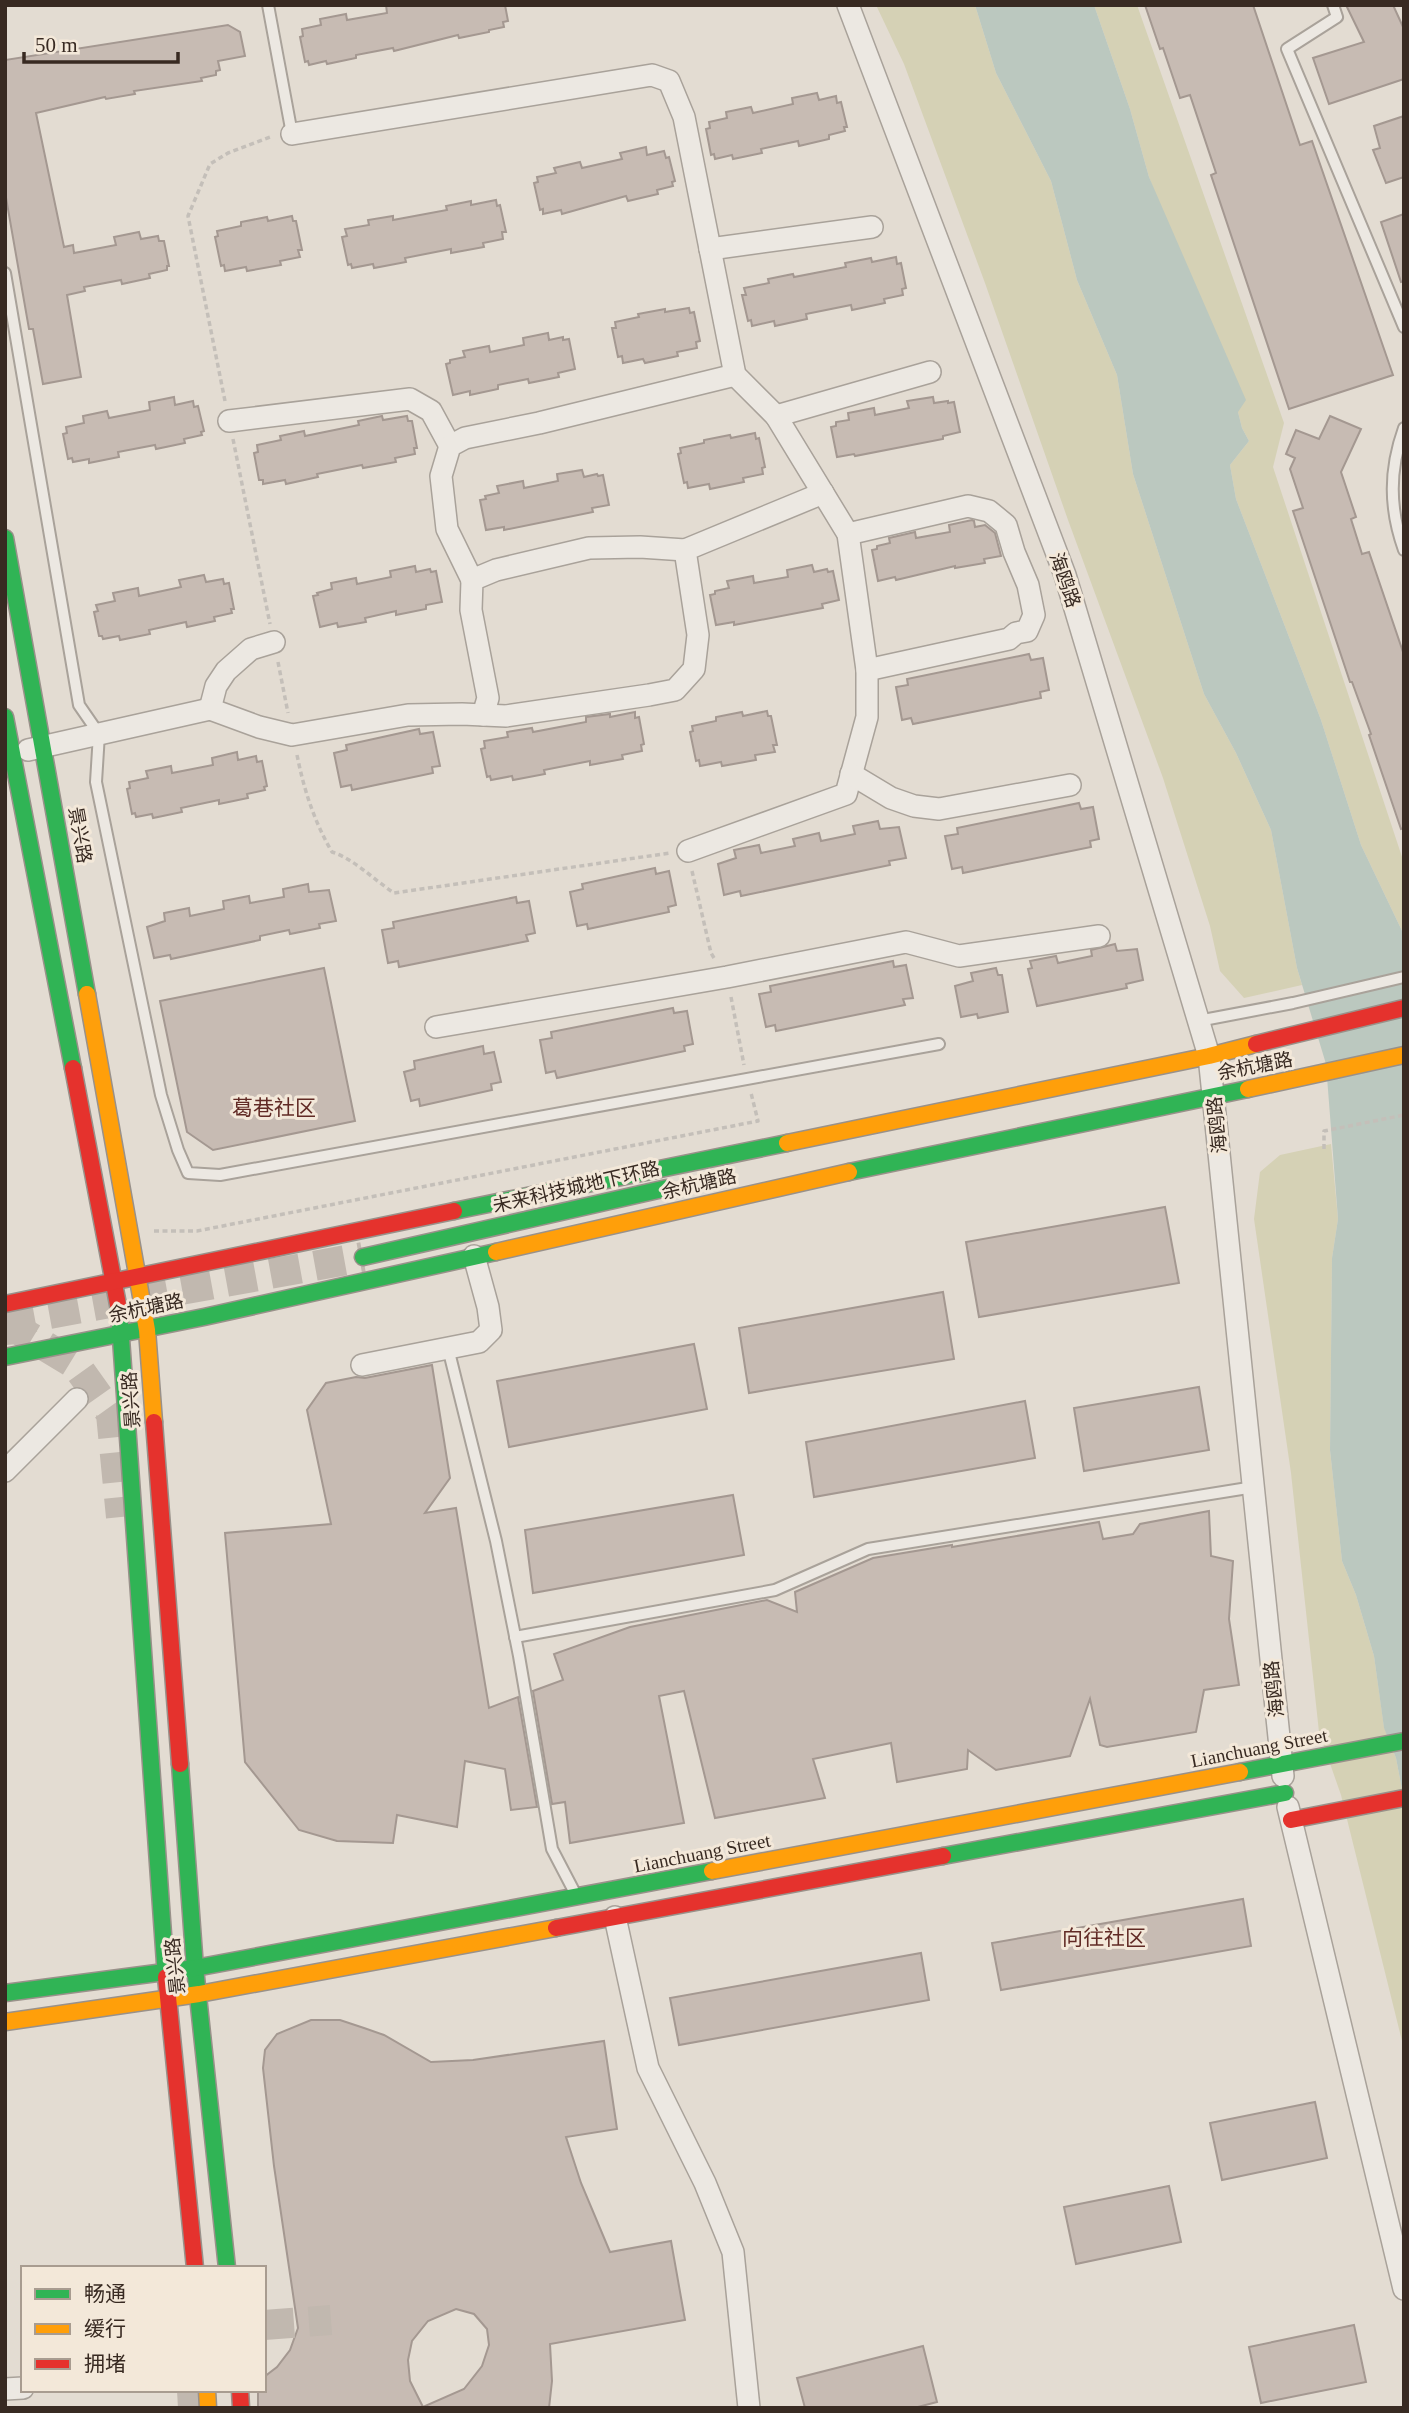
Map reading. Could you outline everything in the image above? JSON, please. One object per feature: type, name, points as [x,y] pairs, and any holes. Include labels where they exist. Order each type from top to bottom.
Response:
[{"type":"street","name":"海鸥路","points":[[848,5],[1065,575],[1209,1056],[1285,1793],[1404,2289]]},
{"type":"street","points":[[292,134],[652,75],[669,82],[684,117],[735,376],[776,415],[848,534],[867,670],[867,717],[846,794],[688,850]]},
{"type":"street","points":[[710,249],[872,227]]},
{"type":"street","points":[[776,415],[930,372]]},
{"type":"street","points":[[483,715],[488,698],[471,610],[472,580],[447,529],[441,475],[450,446],[465,438],[735,376]]},
{"type":"street","points":[[229,421],[410,399],[431,411],[450,446]]},
{"type":"street","points":[[472,580],[496,570],[589,548],[685,550],[823,493]]},
{"type":"street","points":[[848,534],[968,506],[989,511],[1006,525],[1028,585],[1034,615],[1027,631],[1009,639],[867,670]]},
{"type":"street","name":"景兴路","points":[[5,538],[146,1329],[195,1968],[200,1994],[227,2266]]},
{"type":"street","points":[[8,754],[210,709],[259,727],[292,734],[408,715],[506,716],[675,690],[694,669],[698,635],[685,550]]},
{"type":"street","points":[[210,709],[216,686],[226,671],[251,649],[274,642]]},
{"type":"street","name":"景兴路","points":[[5,717],[8,754],[115,1281],[122,1335],[166,1973],[195,2266]]},
{"type":"street","points":[[851,774],[891,798],[914,806],[939,809],[1070,785]]},
{"type":"street","points":[[436,1027],[906,943],[959,956],[1100,936]]},
{"type":"street","name":"余杭塘路","points":[[5,1304],[1209,1056],[1404,1008]]},
{"type":"street","name":"余杭塘路","points":[[5,1357],[122,1335],[802,1182],[1404,1055]]},
{"type":"street","points":[[731,1171],[792,1142]]},
{"type":"street","name":"未来科技城地下环路","points":[[680,1185],[364,1260],[728,1184],[802,1182]]},
{"type":"street","points":[[362,1365],[479,1342],[491,1330],[488,1307],[474,1256]]},
{"type":"street","points":[[5,1471],[77,1399]]},
{"type":"street","name":"Lianchuang Street","points":[[5,1993],[195,1968],[1404,1741]]},
{"type":"street","points":[[5,2022],[200,1994],[1285,1793]]},
{"type":"street","points":[[1291,1820],[1404,1798]]},
{"type":"street","points":[[615,1917],[648,2068],[705,2183],[733,2252],[748,2408]]},
{"type":"lane","points":[[268,5],[292,134]]},
{"type":"lane","points":[[1333,5],[1337,17],[1287,49],[1404,327]]},
{"type":"lane","points":[[5,273],[79,705],[99,734],[96,782],[161,1095],[188,1173],[220,1175],[939,1044]]},
{"type":"lane","points":[[1404,428],[1398,444],[1391,493],[1404,550]]},
{"type":"lane","points":[[1198,1021],[1293,1003],[1404,977]]},
{"type":"lane","points":[[448,1348],[496,1541],[552,1849],[577,1897],[615,1917]]},
{"type":"lane","points":[[515,1637],[775,1590],[868,1549],[1254,1488]]},
{"type":"path","points":[[128,1231],[197,1231],[758,1121],[727,977],[711,953],[688,850],[394,893],[347,857],[332,852],[316,824],[302,781],[292,734],[188,216],[210,164],[228,153],[268,137],[292,134]]},
{"type":"path","points":[[1324,1149],[1324,1131],[1404,1115]]},
{"type":"shaded area","points":[[876,5],[975,5],[996,73],[1051,181],[1077,280],[1117,375],[1133,474],[1204,694],[1236,753],[1271,830],[1302,985],[1244,998],[1220,971],[1210,926],[1163,778],[904,64]]},
{"type":"shaded area","points":[[975,5],[1094,5],[1130,109],[1149,177],[1246,400],[1238,412],[1249,441],[1230,465],[1236,499],[1321,720],[1361,845],[1404,935],[1404,1800],[1396,1758],[1384,1728],[1374,1656],[1356,1595],[1342,1561],[1330,1450],[1332,1258],[1338,1219],[1326,1064],[1297,968],[1271,830],[1236,753],[1204,694],[1133,474],[1117,375],[1077,280],[1051,181],[996,73]]},
{"type":"shaded area","points":[[1094,5],[1137,5],[1284,423],[1273,467],[1404,863],[1404,935],[1361,845],[1321,720],[1236,499],[1230,465],[1249,441],[1149,177],[1130,109]]},
{"type":"shaded area","points":[[1331,1144],[1338,1219],[1332,1258],[1330,1450],[1342,1561],[1356,1595],[1374,1656],[1384,1727],[1396,1758],[1404,1800],[1404,2049],[1341,1795],[1319,1732],[1291,1473],[1254,1219],[1260,1172],[1280,1155]]},
{"type":"building","points":[[386,5],[505,5],[508,21],[503,22],[504,27],[489,32],[459,38],[458,35],[394,51],[393,48],[356,55],[356,58],[327,64],[326,61],[309,65],[308,61],[305,62],[300,37],[303,36],[302,29],[321,25],[320,19],[346,14],[347,20],[387,13]]},
{"type":"building","points":[[1145,5],[1253,5],[1300,145],[1312,141],[1393,375],[1289,409],[1211,175],[1216,173],[1190,95],[1180,98]]},
{"type":"building","points":[[1346,5],[1393,5],[1404,29],[1404,79],[1329,104],[1313,58],[1364,42]]},
{"type":"building","points":[[228,25],[240,32],[245,56],[218,61],[220,70],[216,71],[216,75],[201,78],[202,81],[134,91],[135,94],[105,97],[36,113],[64,247],[73,245],[74,253],[116,245],[114,237],[139,232],[141,239],[158,236],[159,241],[164,241],[169,266],[167,270],[149,274],[150,278],[122,284],[121,280],[84,287],[85,291],[67,295],[81,377],[43,384],[33,329],[29,329],[5,192],[5,60]]},
{"type":"building","points":[[817,93],[819,100],[836,96],[837,103],[841,102],[847,127],[844,127],[845,131],[829,135],[829,139],[799,146],[798,141],[761,149],[762,153],[733,159],[732,155],[715,159],[714,154],[711,155],[706,129],[710,128],[709,122],[727,118],[726,112],[751,107],[753,113],[793,104],[792,98]]},
{"type":"building","points":[[1404,116],[1404,177],[1386,183],[1373,150],[1380,148],[1374,126]]},
{"type":"building","points":[[646,147],[647,155],[664,151],[666,158],[669,157],[675,181],[672,182],[673,186],[657,190],[658,194],[628,201],[626,196],[562,214],[561,210],[543,214],[543,209],[540,210],[534,183],[538,182],[537,177],[556,173],[554,168],[580,162],[582,168],[622,159],[620,153]]},
{"type":"building","points":[[496,200],[497,206],[500,205],[506,232],[502,232],[503,239],[483,243],[484,247],[451,253],[451,249],[405,258],[406,262],[374,268],[373,264],[352,268],[351,264],[348,265],[342,237],[347,236],[345,229],[369,225],[368,220],[393,216],[393,220],[447,210],[446,206],[471,201],[471,205]]},
{"type":"building","points":[[1404,214],[1404,281],[1401,282],[1381,222]]},
{"type":"building","points":[[292,216],[293,221],[296,221],[302,250],[298,250],[300,257],[280,261],[281,265],[247,271],[246,267],[225,271],[224,265],[221,266],[215,237],[218,236],[217,231],[241,226],[241,222],[267,217],[268,221]]},
{"type":"building","points":[[896,257],[897,264],[901,263],[906,288],[902,289],[903,295],[884,299],[885,303],[852,310],[851,305],[806,314],[807,319],[775,326],[774,321],[752,326],[751,320],[748,321],[742,295],[746,295],[744,288],[769,283],[768,279],[846,267],[845,263],[871,258],[872,262]]},
{"type":"building","points":[[689,308],[690,313],[694,312],[700,341],[696,342],[697,348],[677,352],[678,356],[645,363],[643,359],[623,363],[622,356],[618,357],[612,328],[616,328],[615,322],[639,317],[638,314]]},
{"type":"building","points":[[548,333],[549,340],[563,337],[563,340],[569,339],[575,369],[558,373],[559,377],[529,383],[528,379],[498,385],[498,389],[470,395],[470,391],[453,395],[446,364],[450,363],[450,360],[465,357],[463,351],[489,346],[490,352],[524,345],[523,338]]},
{"type":"building","points":[[174,397],[175,405],[193,401],[194,407],[198,406],[204,431],[201,432],[202,435],[184,439],[185,443],[156,449],[155,445],[118,452],[119,457],[89,463],[89,459],[73,462],[72,458],[68,459],[63,434],[67,433],[66,427],[84,423],[83,416],[107,411],[109,418],[150,410],[149,402]]},
{"type":"building","points":[[933,397],[934,403],[954,402],[960,432],[943,436],[943,439],[837,457],[831,427],[836,426],[836,422],[849,420],[848,413],[874,408],[875,415],[909,408],[907,401]]},
{"type":"building","points":[[382,416],[383,420],[407,416],[408,421],[412,421],[417,448],[414,448],[415,454],[395,458],[396,462],[363,468],[362,465],[317,474],[318,477],[286,484],[285,480],[263,484],[263,480],[259,480],[254,453],[258,452],[257,445],[304,431],[305,436],[359,425],[358,421]]},
{"type":"building","points":[[1330,416],[1361,429],[1341,472],[1356,517],[1351,519],[1362,554],[1369,552],[1404,655],[1404,828],[1401,829],[1369,735],[1371,734],[1350,682],[1293,511],[1303,508],[1290,469],[1295,458],[1286,454],[1296,430],[1319,439]]},
{"type":"building","points":[[755,433],[756,439],[759,438],[765,467],[762,468],[763,474],[743,478],[744,482],[710,489],[709,484],[688,488],[687,482],[684,483],[678,454],[681,453],[680,448],[704,443],[704,440]]},
{"type":"building","points":[[582,470],[584,477],[603,475],[609,505],[592,508],[593,512],[504,530],[504,527],[486,530],[480,500],[499,493],[497,486],[523,481],[524,488],[558,481],[557,474]]},
{"type":"building","points":[[972,520],[975,527],[985,525],[995,533],[1001,556],[984,559],[985,563],[878,581],[872,550],[890,543],[889,538],[915,532],[916,538],[950,532],[949,525]]},
{"type":"building","points":[[812,565],[814,572],[827,569],[828,572],[833,571],[839,600],[822,604],[823,608],[734,625],[734,622],[716,625],[710,595],[729,588],[727,581],[753,576],[754,583],[788,577],[787,570]]},
{"type":"building","points":[[415,566],[416,572],[430,569],[431,572],[436,571],[442,602],[426,605],[426,609],[396,615],[396,611],[365,618],[366,622],[338,627],[337,623],[320,627],[313,596],[332,589],[331,583],[356,578],[357,584],[391,577],[390,571]]},
{"type":"building","points":[[204,575],[206,582],[223,579],[224,584],[229,583],[234,609],[231,609],[232,613],[214,617],[215,621],[187,627],[186,622],[149,630],[150,634],[120,640],[119,636],[103,639],[99,636],[94,612],[98,611],[96,605],[115,601],[113,593],[138,588],[139,596],[181,587],[179,580]]},
{"type":"building","points":[[1029,654],[1031,660],[1043,658],[1049,690],[1040,692],[1041,698],[913,724],[911,718],[902,720],[896,687],[908,685],[907,679]]},
{"type":"building","points":[[767,711],[768,716],[771,716],[777,745],[773,745],[775,752],[755,755],[756,760],[722,766],[721,762],[700,766],[699,760],[696,761],[690,732],[693,731],[692,726],[716,721],[716,717],[742,712],[743,716]]},
{"type":"building","points":[[635,712],[635,718],[639,717],[644,744],[641,745],[642,751],[622,755],[623,759],[590,765],[590,761],[544,770],[545,774],[513,780],[512,776],[491,780],[490,776],[487,777],[481,749],[485,748],[484,741],[508,737],[507,732],[532,728],[533,732],[586,722],[586,717],[610,714],[610,717]]},
{"type":"building","points":[[419,729],[420,734],[433,732],[440,766],[432,767],[433,773],[352,790],[351,785],[341,787],[334,753],[347,750],[346,745]]},
{"type":"building","points":[[237,752],[238,760],[256,756],[257,762],[262,761],[267,786],[264,787],[265,790],[247,794],[248,798],[219,804],[219,800],[181,808],[182,812],[153,818],[152,814],[136,817],[135,813],[132,814],[127,789],[130,788],[129,782],[148,778],[146,771],[171,766],[172,773],[213,765],[212,758]]},
{"type":"building","points":[[1079,803],[1081,809],[1093,807],[1099,839],[1090,841],[1091,847],[963,873],[962,867],[952,869],[945,836],[958,834],[957,828]]},
{"type":"building","points":[[878,821],[880,829],[899,827],[906,858],[889,861],[890,865],[741,896],[740,891],[724,895],[718,864],[736,858],[734,850],[759,845],[761,853],[795,846],[793,839],[819,833],[821,841],[855,834],[853,826]]},
{"type":"building","points":[[655,868],[656,874],[669,871],[676,905],[668,907],[669,912],[588,929],[587,924],[577,926],[570,892],[583,889],[582,884]]},
{"type":"building","points":[[308,884],[309,892],[329,890],[336,921],[319,924],[320,928],[290,934],[289,930],[260,936],[260,940],[171,959],[170,955],[154,958],[147,927],[165,921],[164,913],[189,908],[190,916],[224,909],[223,901],[249,896],[250,903],[284,897],[283,889]]},
{"type":"building","points":[[516,897],[517,903],[529,901],[535,933],[526,935],[528,941],[399,967],[398,961],[388,963],[382,930],[394,928],[393,922]]},
{"type":"building","points":[[1115,944],[1117,951],[1137,949],[1143,980],[1126,984],[1127,988],[1037,1006],[1028,969],[1032,968],[1030,961],[1056,956],[1058,963],[1092,956],[1091,950]]},
{"type":"building","points":[[893,961],[894,967],[906,965],[913,998],[903,999],[905,1005],[776,1031],[775,1025],[766,1027],[759,994],[771,992],[770,986]]},
{"type":"building","points":[[324,968],[355,1121],[213,1150],[187,1132],[160,1001]]},
{"type":"building","points":[[996,968],[998,975],[1002,975],[1008,1012],[978,1018],[977,1014],[961,1017],[955,986],[973,981],[971,973]]},
{"type":"building","points":[[673,1008],[674,1013],[687,1011],[693,1044],[684,1046],[685,1051],[557,1078],[555,1071],[546,1073],[540,1040],[552,1038],[551,1032]]},
{"type":"building","points":[[483,1046],[484,1054],[494,1052],[501,1082],[491,1084],[492,1090],[420,1106],[419,1099],[411,1101],[404,1072],[415,1069],[414,1061]]},
{"type":"building","points":[[1165,1207],[1179,1283],[979,1317],[966,1242]]},
{"type":"building","points":[[943,1292],[954,1359],[749,1393],[739,1328]]},
{"type":"building","points":[[694,1344],[707,1409],[509,1447],[497,1381]]},
{"type":"building","points":[[432,1365],[450,1478],[425,1513],[456,1508],[489,1708],[518,1697],[537,1807],[511,1810],[505,1769],[465,1761],[457,1827],[397,1815],[393,1843],[337,1841],[299,1830],[245,1762],[225,1533],[331,1524],[307,1410],[326,1383]]},
{"type":"building","points":[[1199,1387],[1209,1450],[1084,1471],[1074,1408]]},
{"type":"building","points":[[1025,1401],[1035,1458],[814,1497],[806,1442]]},
{"type":"building","points":[[733,1495],[744,1555],[533,1593],[525,1530]]},
{"type":"building","points":[[1209,1511],[1211,1556],[1233,1561],[1229,1619],[1239,1685],[1204,1690],[1196,1732],[1107,1747],[1100,1745],[1090,1699],[1070,1756],[996,1770],[968,1750],[967,1769],[897,1782],[891,1743],[813,1759],[825,1798],[715,1818],[684,1691],[659,1696],[684,1823],[570,1843],[565,1802],[552,1804],[533,1691],[563,1680],[554,1654],[630,1627],[767,1600],[797,1612],[795,1592],[873,1558],[1099,1522],[1103,1539],[1133,1534],[1140,1524]]},
{"type":"building","points":[[1243,1899],[1251,1946],[1001,1990],[992,1943]]},
{"type":"building","points":[[921,1953],[929,2000],[679,2045],[670,1998]]},
{"type":"building","points":[[311,2020],[340,2020],[384,2035],[431,2062],[473,2060],[604,2041],[617,2129],[566,2137],[581,2183],[610,2252],[671,2241],[685,2320],[550,2344],[552,2381],[549,2408],[258,2408],[258,2392],[266,2392],[266,2375],[277,2367],[290,2350],[298,2328],[274,2166],[263,2068],[265,2050],[277,2034]],"holes":[[[456,2309],[474,2314],[487,2329],[489,2345],[482,2366],[464,2389],[423,2407],[410,2381],[408,2360],[412,2341],[428,2321]]]},
{"type":"building","points":[[1315,2102],[1327,2158],[1222,2180],[1210,2123]]},
{"type":"building","points":[[1169,2186],[1181,2242],[1076,2264],[1064,2207]]},
{"type":"building","points":[[1354,2325],[1366,2382],[1261,2403],[1249,2347]]},
{"type":"building","points":[[923,2346],[937,2402],[914,2408],[805,2408],[797,2378]]},
{"type":"tunnel","points":[[5,1322],[363,1257]]},
{"type":"tunnel","points":[[5,1330],[17,1329],[76,1365],[111,1414],[121,1517]]},
{"type":"tunnel","points":[[266,2325],[331,2320]]},
{"type":"tunnel","points":[[192,2392],[193,2408]]},
{"type":"traffic: fast","points":[[5,538],[87,994]]},
{"type":"traffic: fast","points":[[5,717],[73,1068]]},
{"type":"traffic: fast","points":[[849,1172],[1248,1089]]},
{"type":"traffic: fast","points":[[454,1211],[787,1143]]},
{"type":"traffic: fast","points":[[363,1257],[667,1188]]},
{"type":"traffic: fast","points":[[5,1357],[204,1317],[496,1252]]},
{"type":"traffic: fast","points":[[119,1310],[166,1977]]},
{"type":"traffic: fast","points":[[1240,1772],[1404,1741]]},
{"type":"traffic: fast","points":[[180,1764],[195,1968],[227,2266]]},
{"type":"traffic: fast","points":[[943,1856],[1285,1793]]},
{"type":"traffic: fast","points":[[5,1993],[195,1968],[712,1871]]},
{"type":"traffic: slow","points":[[87,994],[147,1330],[154,1422]]},
{"type":"traffic: slow","points":[[787,1143],[1256,1044]]},
{"type":"traffic: slow","points":[[1248,1089],[1404,1055]]},
{"type":"traffic: slow","points":[[496,1252],[849,1172]]},
{"type":"traffic: slow","points":[[712,1871],[1240,1772]]},
{"type":"traffic: slow","points":[[5,2022],[199,1994],[556,1928]]},
{"type":"traffic: slow","points":[[207,2392],[208,2408]]},
{"type":"traffic: jam","points":[[1256,1044],[1404,1008]]},
{"type":"traffic: jam","points":[[73,1068],[119,1310]]},
{"type":"traffic: jam","points":[[5,1304],[454,1211]]},
{"type":"traffic: jam","points":[[154,1422],[180,1764]]},
{"type":"traffic: jam","points":[[1291,1820],[1404,1798]]},
{"type":"traffic: jam","points":[[556,1928],[943,1856]]},
{"type":"traffic: jam","points":[[166,1977],[195,2266]]},
{"type":"traffic: jam","points":[[240,2392],[241,2408]]},
{"type":"district","name":"葛巷社区","points":[[274,1108]]},
{"type":"district","name":"向往社区","points":[[1104,1938]]}]
